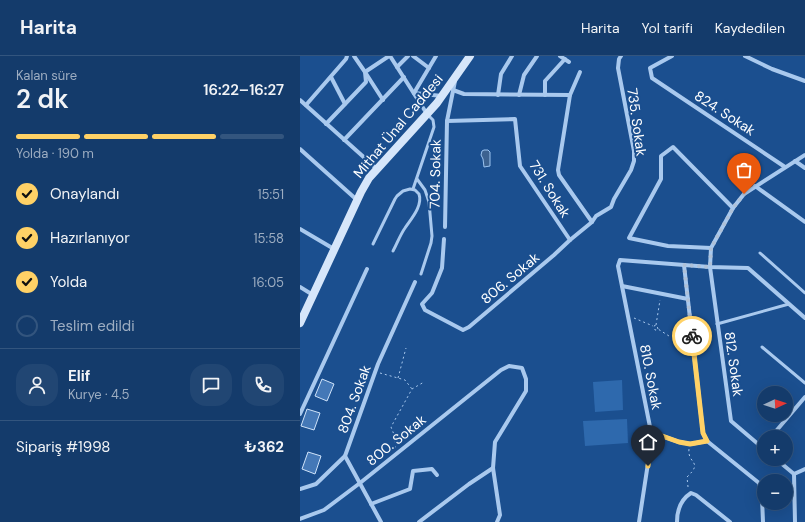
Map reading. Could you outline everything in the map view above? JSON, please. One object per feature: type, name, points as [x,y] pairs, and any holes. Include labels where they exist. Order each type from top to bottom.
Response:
[{"type":"main road","name":"Mithat Ünal Caddesi","points":[[300,323],[357,200],[369,178],[442,96],[470,56]]},
{"type":"street","points":[[306,105],[331,77],[347,56]]},
{"type":"street","points":[[354,56],[382,100]]},
{"type":"street","points":[[365,72],[389,56],[427,114]]},
{"type":"street","points":[[397,67],[408,56]]},
{"type":"street","points":[[413,56],[429,68]]},
{"type":"street","points":[[414,93],[436,56]]},
{"type":"street","points":[[498,95],[500,74],[512,56]]},
{"type":"street","points":[[519,95],[524,74],[537,56]]},
{"type":"street","points":[[560,56],[569,62]]},
{"type":"street","name":"824. Sokak","points":[[672,56],[650,68],[652,78],[785,167]]},
{"type":"street","points":[[745,56],[772,69],[805,81]]},
{"type":"street","name":"735. Sokak","points":[[570,240],[592,222],[596,216],[611,207],[631,170],[634,161],[634,151],[618,68],[620,58]]},
{"type":"street","points":[[545,95],[546,81],[565,59]]},
{"type":"street","points":[[326,124],[366,82],[365,72]]},
{"type":"street","points":[[580,72],[570,95],[558,170],[559,175],[592,222]]},
{"type":"street","points":[[331,77],[345,104]]},
{"type":"street","points":[[344,140],[404,77]]},
{"type":"street","name":"704. Sokak","points":[[445,227],[447,121],[456,77]]},
{"type":"street","points":[[414,93],[442,96],[453,90],[464,94],[570,95]]},
{"type":"street","points":[[300,100],[377,170]]},
{"type":"street","name":"731. Sokak","points":[[447,121],[515,119],[520,166],[570,240]]},
{"type":"street","points":[[733,208],[673,147],[661,156],[661,179],[629,238],[668,246],[711,248],[733,208],[744,194],[805,155]]},
{"type":"street","points":[[300,149],[357,200]]},
{"type":"street","points":[[795,160],[805,168]]},
{"type":"street","points":[[755,186],[805,222]]},
{"type":"street","points":[[300,229],[334,249]]},
{"type":"street","name":"806. Sokak","points":[[444,239],[442,268],[432,293],[422,304],[425,310],[463,330],[469,327],[570,240]]},
{"type":"street","name":"812. Sokak","points":[[711,248],[710,267],[730,420],[757,442]]},
{"type":"street","name":"810. Sokak","points":[[639,522],[652,437],[618,266],[620,260],[684,265]]},
{"type":"street","points":[[763,522],[762,498],[759,483],[707,441],[703,433],[684,265],[748,268],[805,318]]},
{"type":"street","points":[[300,414],[367,269]]},
{"type":"street","name":"804. Sokak","points":[[381,522],[345,456],[375,372],[415,282]]},
{"type":"street","points":[[622,286],[688,299]]},
{"type":"street","points":[[300,287],[313,295]]},
{"type":"street","name":"800. Sokak","points":[[300,519],[324,510],[501,370],[509,366],[522,368],[526,379],[526,391],[495,442],[493,468]]},
{"type":"street","points":[[777,430],[805,397]]},
{"type":"street","points":[[651,432],[679,442],[690,444],[707,441]]},
{"type":"street","points":[[300,489],[316,484],[345,456]]},
{"type":"street","points":[[784,466],[794,474],[795,522]]},
{"type":"street","points":[[419,522],[469,484],[493,468],[500,515],[497,522]]},
{"type":"street","points":[[371,504],[410,489],[413,471],[432,469],[438,475]]},
{"type":"street","points":[[794,474],[805,469]]},
{"type":"street","points":[[677,522],[678,509],[687,496],[691,493],[696,495],[730,522]]},
{"type":"lane","points":[[413,189],[434,125],[433,120],[427,114]]},
{"type":"lane","points":[[417,178],[425,190],[429,202],[432,236],[421,274]]},
{"type":"lane","points":[[373,244],[395,199],[403,191],[413,189],[419,194],[420,201],[414,215],[393,251]]},
{"type":"lane","points":[[760,253],[805,294]]},
{"type":"lane","points":[[718,324],[789,304]]},
{"type":"lane","points":[[762,346],[805,383]]},
{"type":"path","points":[[658,329],[656,325],[661,294]]},
{"type":"path","points":[[628,316],[654,327],[654,330],[658,329],[669,336]]},
{"type":"path","points":[[398,378],[406,348]]},
{"type":"path","points":[[375,372],[405,380],[412,389]]},
{"type":"path","points":[[395,454],[395,437],[391,426],[412,389],[424,382]]},
{"type":"path","points":[[689,494],[688,477],[694,470],[695,465],[689,452],[690,444]]},
{"type":"shaded area","points":[[488,150],[490,152],[490,166],[484,167],[481,155],[482,151]]},
{"type":"shaded area","points":[[622,380],[623,410],[595,412],[593,382]]},
{"type":"shaded area","points":[[627,419],[628,443],[585,446],[583,421]]},
{"type":"building","points":[[322,379],[334,384],[327,401],[315,396]]},
{"type":"building","points":[[307,409],[320,413],[314,430],[301,426]]},
{"type":"building","points":[[308,452],[321,456],[315,474],[302,469]]},
{"type":"way so far","points":[[692,336],[684,265],[710,267],[711,248],[733,208],[744,194]]},
{"type":"route","points":[[648,466],[652,437],[651,432],[679,442],[690,444],[707,441],[703,433],[692,336]]}]
